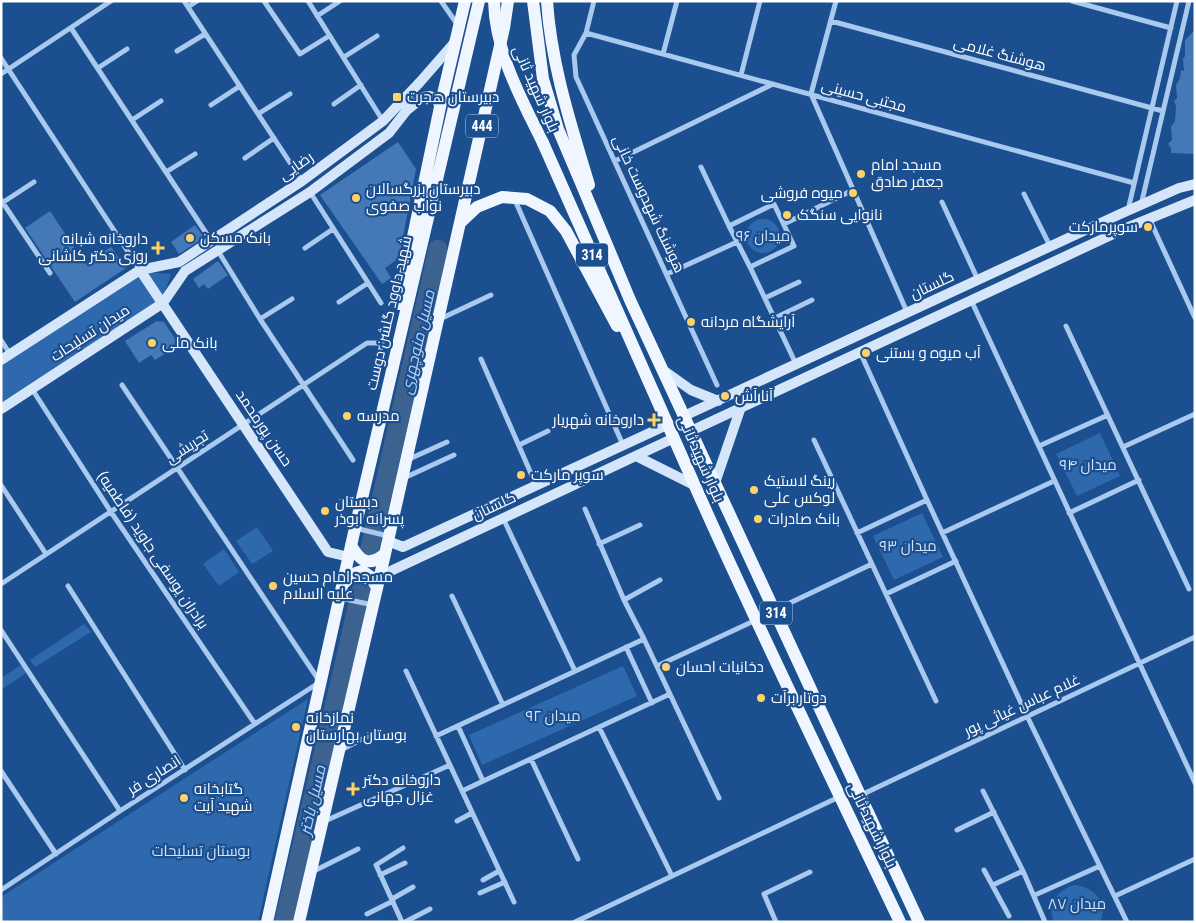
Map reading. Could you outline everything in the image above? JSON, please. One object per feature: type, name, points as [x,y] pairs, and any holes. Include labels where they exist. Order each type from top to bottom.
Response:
[{"type":"main road","points":[[366,479],[385,372],[440,107],[465,1]]},
{"type":"main road","name":"شهید داوود گلشن دوست","points":[[350,551],[480,1]]},
{"type":"main road","name":"بلوار شهید ثانی","points":[[494,1],[499,43],[514,82],[756,620],[900,922]]},
{"type":"main road","name":"444","points":[[299,922],[388,544],[504,28],[508,1]]},
{"type":"main road","name":"بلوار شهید ثانی","points":[[533,1],[543,79],[558,129],[630,300],[920,922]]},
{"type":"main road","points":[[547,1],[548,23],[559,78],[608,245]]},
{"type":"main road","name":"رضایی","points":[[182,267],[212,242],[302,181],[383,121],[456,41]]},
{"type":"main road","name":"رضایی","points":[[182,267],[218,251],[310,192],[388,132],[407,110],[423,97],[430,96],[436,99],[440,107]]},
{"type":"main road","points":[[383,121],[388,132]]},
{"type":"main road","points":[[302,181],[310,192]]},
{"type":"main road","name":"گلستان","points":[[684,416],[1128,210],[1179,188],[1195,184]]},
{"type":"main road","points":[[459,224],[476,207],[502,197],[527,199],[550,211],[566,231],[612,318],[642,366]]},
{"type":"main road","name":"گلستان","points":[[691,431],[1149,218],[1195,200]]},
{"type":"main road","points":[[1141,205],[1149,218]]},
{"type":"main road","points":[[1128,210],[1149,218]]},
{"type":"main road","points":[[212,242],[218,251]]},
{"type":"main road","name":"میدان تسلیحات","points":[[1,360],[140,270],[182,267]]},
{"type":"main road","name":"میدان تسلیحات","points":[[1,408],[163,303],[182,267]]},
{"type":"main road","name":"حسن پورمحمد","points":[[140,270],[328,552],[350,551]]},
{"type":"main road","points":[[662,369],[691,390],[718,401]]},
{"type":"main road","points":[[715,483],[741,407]]},
{"type":"main road","points":[[668,424],[684,416]]},
{"type":"main road","name":"گلستان","points":[[403,547],[668,424]]},
{"type":"main road","points":[[674,438],[691,431]]},
{"type":"main road","name":"گلستان","points":[[380,576],[674,438]]},
{"type":"main road","points":[[636,456],[694,485]]},
{"type":"main road","points":[[350,551],[364,561],[373,561],[388,544],[403,547],[404,565]]},
{"type":"main road","name":"444","points":[[267,922],[350,551]]},
{"type":"main road","points":[[343,584],[353,574],[362,571],[371,577],[377,588]]},
{"type":"main road","points":[[840,797],[860,795]]},
{"type":"street","points":[[1,74],[111,1]]},
{"type":"street","points":[[184,1],[302,181]]},
{"type":"street","points":[[188,8],[197,1]]},
{"type":"street","points":[[264,1],[300,54],[329,36]]},
{"type":"street","points":[[308,1],[383,121]]},
{"type":"street","points":[[317,16],[340,1]]},
{"type":"street","points":[[441,1],[459,26]]},
{"type":"street","name":"هوشنگ شهدوست خانی","points":[[594,1],[586,33],[574,55],[576,77],[717,385]]},
{"type":"street","points":[[663,54],[677,1]]},
{"type":"street","points":[[741,75],[760,1]]},
{"type":"street","points":[[836,1],[811,94],[907,313]]},
{"type":"street","points":[[1072,1],[1171,28]]},
{"type":"street","points":[[1128,210],[1178,1]]},
{"type":"street","points":[[1141,205],[1189,1]]},
{"type":"street","name":"هوشنگ غلامی","points":[[831,21],[1163,111]]},
{"type":"street","points":[[71,28],[212,242]]},
{"type":"street","name":"مجتبی حسینی","points":[[586,33],[1134,182]]},
{"type":"street","points":[[177,51],[205,34]]},
{"type":"street","points":[[344,57],[377,36]]},
{"type":"street","points":[[98,68],[127,49]]},
{"type":"street","points":[[1,58],[140,270]]},
{"type":"street","points":[[334,104],[361,84]]},
{"type":"street","points":[[615,161],[773,84]]},
{"type":"street","points":[[211,105],[240,86]]},
{"type":"street","points":[[258,114],[290,94]]},
{"type":"street","points":[[132,120],[161,101]]},
{"type":"street","points":[[245,158],[274,138]]},
{"type":"street","points":[[166,172],[195,154]]},
{"type":"street","points":[[702,167],[728,226],[766,298],[796,365]]},
{"type":"street","points":[[34,182],[2,202],[50,273]]},
{"type":"street","points":[[784,224],[853,190]]},
{"type":"street","points":[[310,192],[381,304]]},
{"type":"street","points":[[1024,194],[1050,246]]},
{"type":"street","points":[[514,198],[623,445]]},
{"type":"street","points":[[942,202],[978,280]]},
{"type":"street","points":[[728,226],[774,204],[794,246],[750,267]]},
{"type":"street","points":[[1149,218],[1195,318]]},
{"type":"street","points":[[305,248],[333,229]]},
{"type":"street","points":[[667,274],[736,242]]},
{"type":"street","points":[[218,251],[260,319],[353,460]]},
{"type":"street","points":[[766,298],[799,282]]},
{"type":"street","points":[[339,302],[368,283]]},
{"type":"street","points":[[438,320],[491,295]]},
{"type":"street","points":[[260,319],[292,298]]},
{"type":"street","points":[[775,318],[812,300]]},
{"type":"street","points":[[971,300],[1195,783]]},
{"type":"street","points":[[1066,326],[1189,589]]},
{"type":"street","points":[[1,340],[10,354]]},
{"type":"street","name":"تجریشی","points":[[1,584],[367,344],[382,343],[380,352]]},
{"type":"street","points":[[860,352],[1027,716],[1115,896],[1125,921]]},
{"type":"street","points":[[481,360],[537,485]]},
{"type":"street","points":[[122,385],[320,682]]},
{"type":"street","name":"برادران یوسفی جاوید (فاطمیه)","points":[[32,389],[111,512],[254,724]]},
{"type":"street","points":[[1123,446],[1195,414]]},
{"type":"street","points":[[1038,446],[1108,415]]},
{"type":"street","points":[[519,445],[548,431]]},
{"type":"street","points":[[814,440],[936,701]]},
{"type":"street","points":[[406,461],[448,442]]},
{"type":"street","points":[[402,479],[454,456]]},
{"type":"street","points":[[1069,513],[1139,480]]},
{"type":"street","points":[[942,533],[1054,481]]},
{"type":"street","points":[[1,486],[46,554]]},
{"type":"street","points":[[857,532],[927,500]]},
{"type":"street","points":[[585,509],[624,600],[719,798]]},
{"type":"street","points":[[503,518],[575,671]]},
{"type":"street","points":[[599,544],[640,525]]},
{"type":"street","points":[[355,528],[388,544]]},
{"type":"street","points":[[886,594],[956,561]]},
{"type":"street","points":[[774,610],[872,564]]},
{"type":"street","points":[[624,600],[660,580]]},
{"type":"street","points":[[68,586],[185,770]]},
{"type":"street","points":[[452,596],[503,705]]},
{"type":"street","points":[[340,597],[373,605]]},
{"type":"street","points":[[657,666],[756,620]]},
{"type":"street","points":[[1,630],[120,811]]},
{"type":"street","name":"غلام عباس غیاثی ‌پور","points":[[860,795],[1195,638]]},
{"type":"street","points":[[436,736],[644,639]]},
{"type":"street","points":[[626,647],[652,703]]},
{"type":"street","points":[[406,671],[514,902]]},
{"type":"street","name":"انصاری فر","points":[[1,890],[320,682]]},
{"type":"street","points":[[462,791],[670,694]]},
{"type":"street","points":[[458,726],[483,782]]},
{"type":"street","points":[[599,727],[672,876]]},
{"type":"street","points":[[340,751],[374,733]]},
{"type":"street","points":[[531,759],[578,859]]},
{"type":"street","points":[[323,822],[450,766]]},
{"type":"street","points":[[1,771],[56,854]]},
{"type":"street","points":[[983,790],[1023,871],[1045,922]]},
{"type":"street","points":[[575,922],[840,797]]},
{"type":"street","points":[[958,830],[994,812]]},
{"type":"street","points":[[456,822],[472,813]]},
{"type":"street","points":[[403,848],[376,865],[380,875],[404,922],[430,909]]},
{"type":"street","points":[[311,872],[358,849]]},
{"type":"street","points":[[1115,896],[1195,859]]},
{"type":"street","points":[[380,875],[405,863]]},
{"type":"street","points":[[1034,895],[1100,866]]},
{"type":"street","points":[[984,870],[1009,916]]},
{"type":"street","points":[[483,880],[499,871]]},
{"type":"street","points":[[993,885],[1023,871]]},
{"type":"street","points":[[776,922],[764,894],[810,872]]},
{"type":"street","points":[[480,893],[504,882]]},
{"type":"street","points":[[367,914],[413,887]]},
{"type":"green space","name":"میدان ۹۶","points":[[763,219],[770,220],[775,224],[779,229],[779,243],[775,248],[770,252],[763,253],[756,252],[751,248],[747,243],[746,236],[747,229],[751,224],[756,220]]},
{"type":"green space","points":[[145,272],[171,274],[163,298],[1,404],[1,365]]},
{"type":"green space","name":"میدان ۹۴","points":[[1100,433],[1120,476],[1077,496],[1056,454]]},
{"type":"green space","name":"میدان ۹۳","points":[[922,513],[943,557],[894,580],[873,536]]},
{"type":"green space","points":[[257,527],[273,551],[252,564],[236,541]]},
{"type":"green space","points":[[224,549],[239,572],[219,586],[203,564]]},
{"type":"green space","points":[[84,624],[91,632],[35,667],[30,660]]},
{"type":"green space","points":[[21,665],[26,673],[1,690],[1,678]]},
{"type":"green space","name":"میدان ۹۲","points":[[623,666],[637,696],[482,765],[469,735]]},
{"type":"green space","name":"بوستان تسلیحات","points":[[308,699],[258,922],[1,922],[1,897]]},
{"type":"green space","name":"میدان ۸۷","points":[[1074,885],[1087,888],[1098,896],[1102,908],[1100,922],[1054,922],[1052,909],[1055,899],[1063,890]]},
{"type":"building","points":[[1195,30],[1195,154],[1171,153],[1171,148],[1168,144],[1172,140],[1171,127],[1175,121],[1176,106],[1174,101],[1177,98],[1176,85],[1180,78],[1181,70],[1184,71],[1185,40]]},
{"type":"building","points":[[398,142],[416,169],[399,258],[385,268],[391,278],[382,284],[320,195]]},
{"type":"building","points":[[50,211],[85,264],[111,247],[126,268],[75,302],[25,228]]},
{"type":"building","name":"بانک مسکن","points":[[195,225],[203,236],[202,239],[179,254],[171,242]]},
{"type":"building","points":[[218,261],[228,275],[208,289],[204,284],[199,288],[193,279]]},
{"type":"building","name":"بانک ملی","points":[[157,321],[164,322],[179,345],[155,360],[151,355],[139,363],[125,341]]},
{"type":"waterway","name":"مسیل منوچهری","points":[[369,552],[438,249]]},
{"type":"waterway","name":"مسیل باختر","points":[[284,922],[361,591]]},
{"type":"place","name":"دبیرستان هجرت","points":[[397,97]]},
{"type":"place","name":"مسجد امام جعفر صادق","points":[[861,174]]},
{"type":"place","name":"میوه فروشی","points":[[853,193]]},
{"type":"place","name":"دبیرستان بزرگسالان نواب صفوی","points":[[356,198]]},
{"type":"place","name":"نانوایی سنگک","points":[[787,215]]},
{"type":"place","name":"سوپرمارکت","points":[[1148,227]]},
{"type":"place","name":"بانک مسکن","points":[[190,238]]},
{"type":"place","name":"داروخانه شبانه روزی دکتر کاشانی","points":[[158,248]]},
{"type":"place","name":"آرایشگاه مردانه","points":[[691,322]]},
{"type":"place","name":"بانک ملی","points":[[152,343]]},
{"type":"place","name":"آب میوه و بستنی","points":[[866,353]]},
{"type":"place","name":"آنا آش","points":[[725,396]]},
{"type":"place","name":"مدرسه","points":[[347,416]]},
{"type":"place","name":"داروخانه شهریار","points":[[654,420]]},
{"type":"place","name":"سوپر مارکت","points":[[521,475]]},
{"type":"place","name":"رینگ لاستیک لوکس علی","points":[[754,490]]},
{"type":"place","name":"دبستان پسرانه ابوذر","points":[[325,511]]},
{"type":"place","name":"بانک صادرات","points":[[758,519]]},
{"type":"place","name":"مسجد امام حسین علیه السلام","points":[[273,586]]},
{"type":"place","name":"دخانیات احسان","points":[[666,667]]},
{"type":"place","name":"دوتار برآت","points":[[761,698]]},
{"type":"place","name":"نمازخانه بوستان بهارستان","points":[[296,727]]},
{"type":"place","name":"داروخانه دکتر غزال جهانی","points":[[353,789]]},
{"type":"place","name":"گتابخانه شهید آیت","points":[[184,798]]}]
